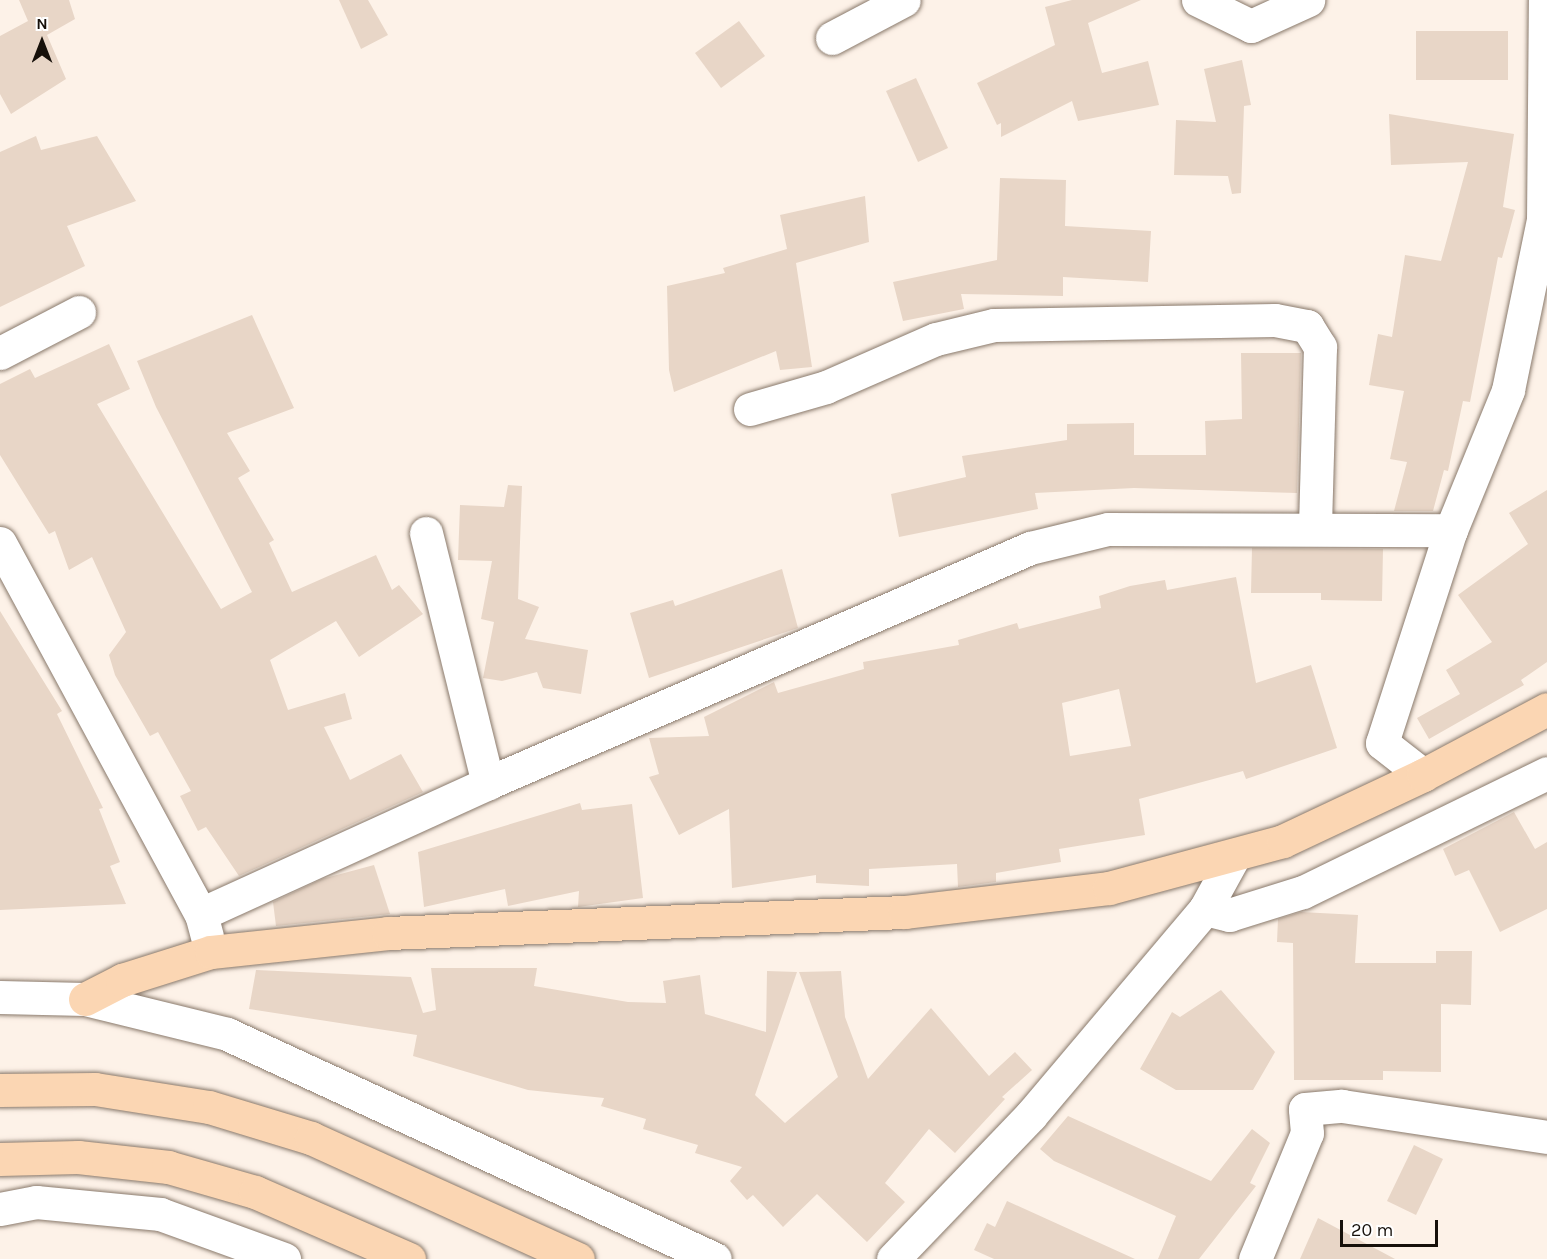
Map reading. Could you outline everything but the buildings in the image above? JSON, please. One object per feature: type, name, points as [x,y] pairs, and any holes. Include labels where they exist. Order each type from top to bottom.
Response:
[{"type":"main road","points":[[85,999],[122,980],[211,952],[388,933],[905,912],[1109,888],[1233,858],[1283,840],[1423,775],[1547,709]]},
{"type":"main road","points":[[0,1090],[95,1089],[209,1107],[311,1138],[578,1259]]},
{"type":"main road","points":[[0,1159],[78,1156],[168,1167],[255,1192],[409,1259]]},
{"type":"street","points":[[832,38],[904,0]]},
{"type":"street","points":[[1198,0],[1251,26],[1308,0]]},
{"type":"street","points":[[1423,775],[1382,742],[1451,530],[1508,390],[1543,220],[1545,0]]},
{"type":"street","points":[[0,353],[79,312]]},
{"type":"street","points":[[750,409],[826,387],[936,339],[994,325],[1275,320],[1307,326],[1320,347],[1315,527]]},
{"type":"street","points":[[201,914],[488,783],[1030,548],[1108,529],[1315,527],[1451,530]]},
{"type":"street","points":[[426,533],[488,783]]},
{"type":"street","points":[[0,543],[201,914],[211,952]]},
{"type":"street","points":[[1205,909],[1229,915],[1303,892],[1547,773]]},
{"type":"street","points":[[893,1259],[1031,1114],[1205,909],[1233,858]]},
{"type":"street","points":[[0,997],[85,999],[227,1034],[715,1259]]},
{"type":"street","points":[[1255,1259],[1307,1133],[1305,1109],[1342,1106],[1547,1137]]},
{"type":"street","points":[[0,1209],[36,1202],[160,1214],[284,1259]]}]
